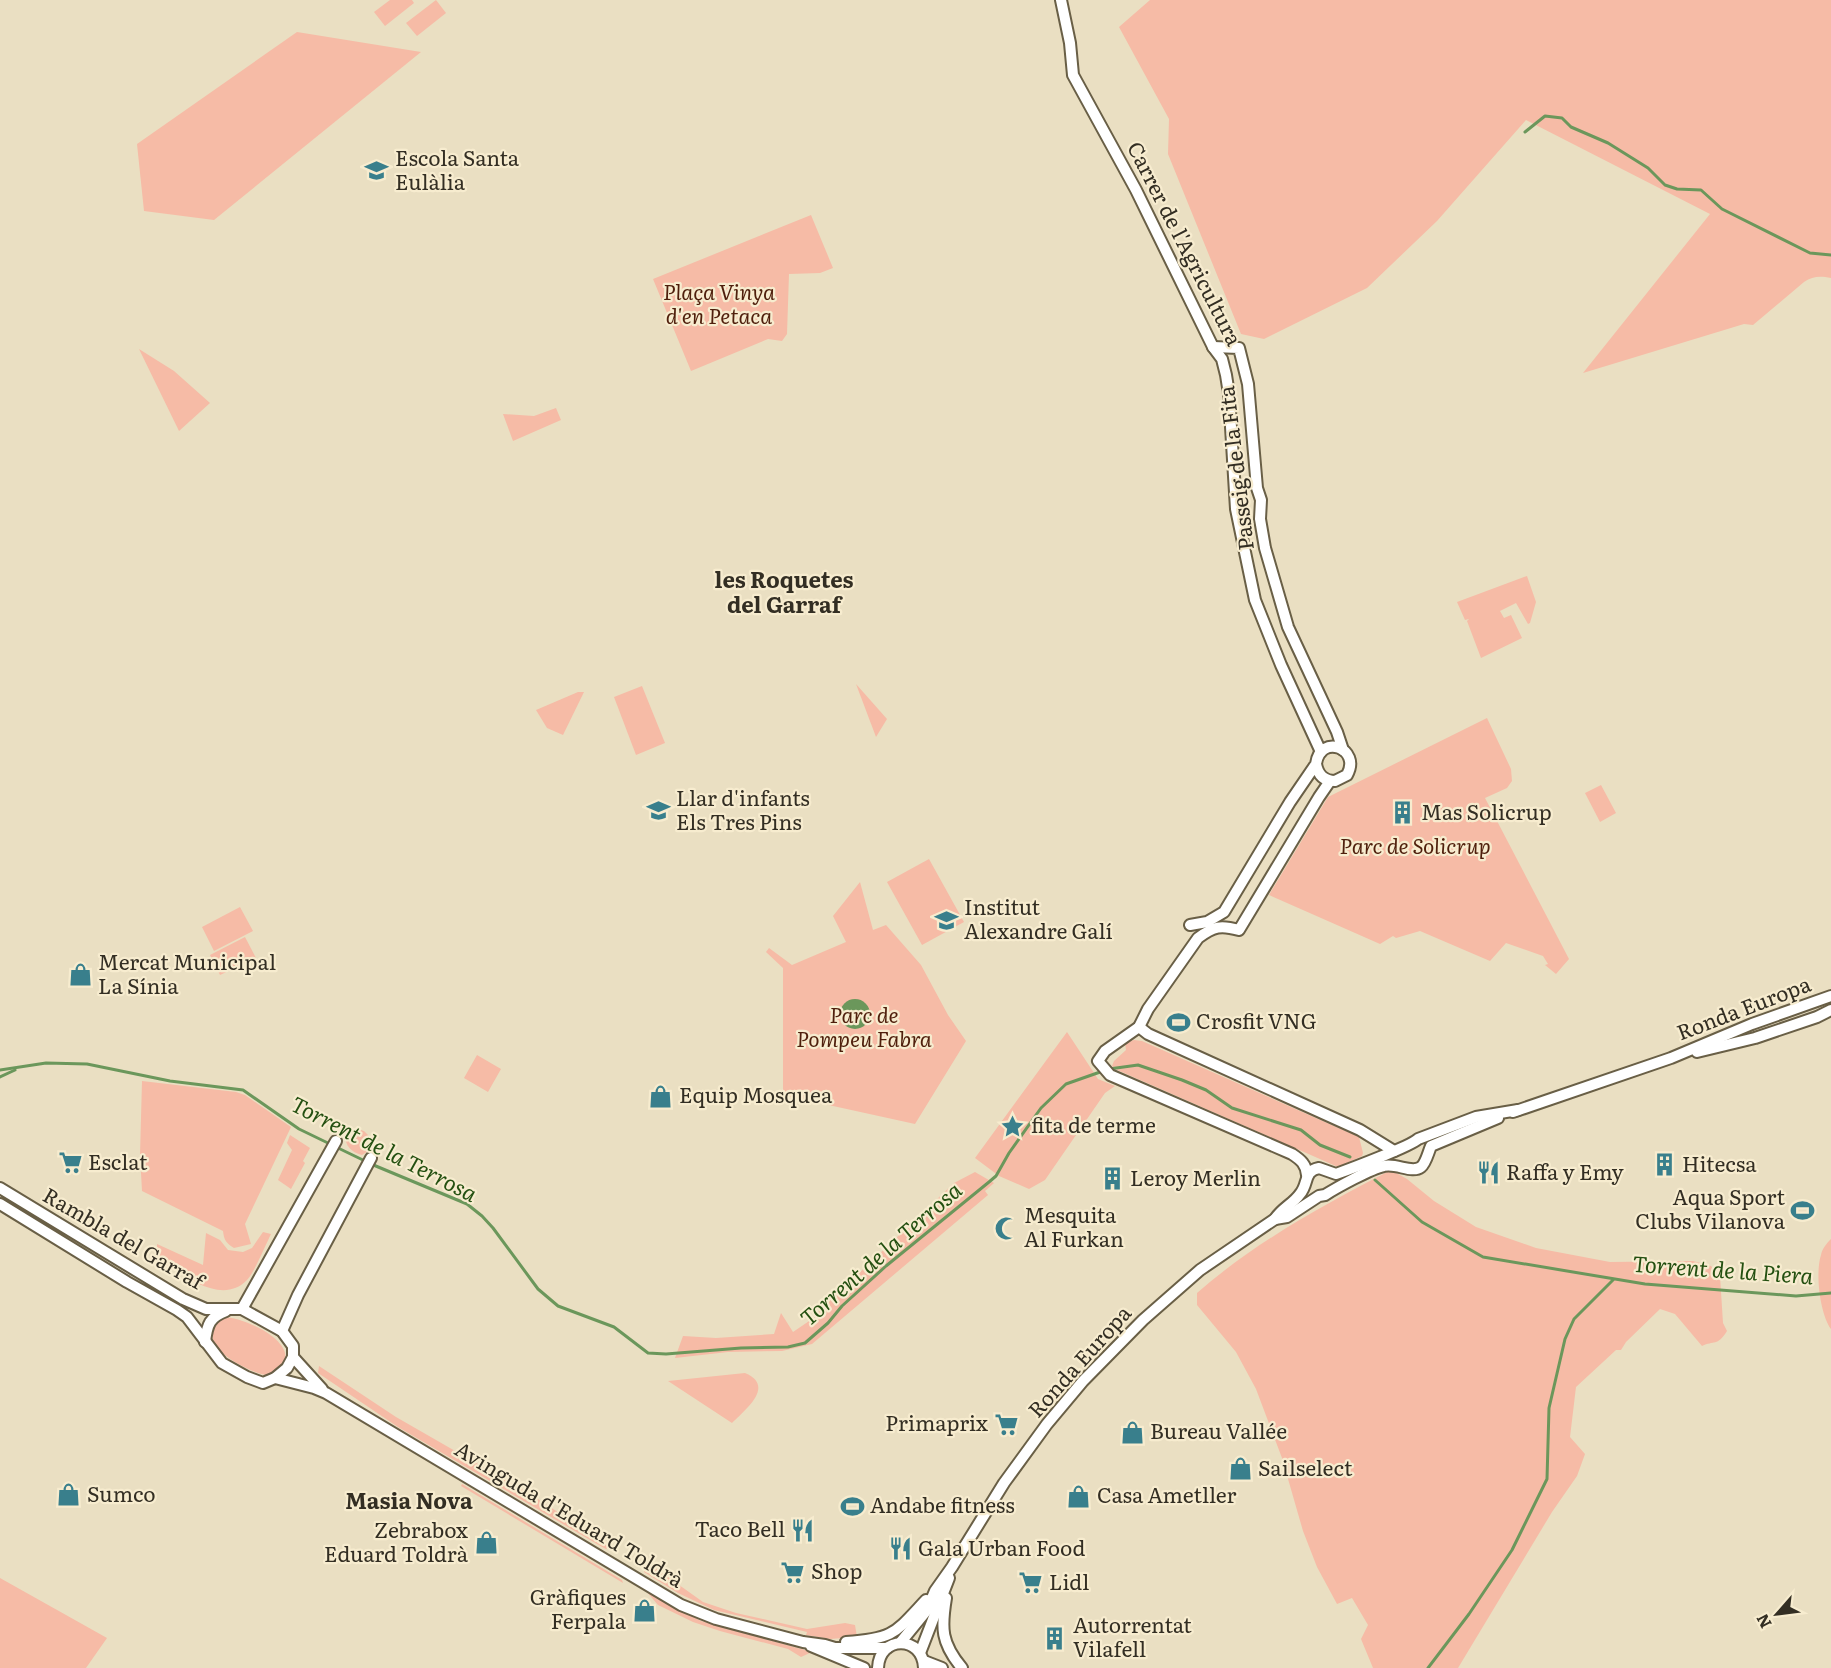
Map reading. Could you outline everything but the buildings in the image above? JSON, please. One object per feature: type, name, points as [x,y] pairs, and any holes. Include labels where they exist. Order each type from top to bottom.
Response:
[{"type":"street","name":"Carrer de l'Agricultura","points":[[1061,0],[1070,43],[1073,75],[1136,190],[1213,347],[1222,359],[1226,375],[1236,509],[1255,600],[1320,752]]},
{"type":"street","name":"Passeig de la Fita","points":[[1213,347],[1239,348],[1248,384],[1257,488],[1261,500],[1260,519],[1265,548],[1288,627],[1337,732],[1343,750]]},
{"type":"street","points":[[1190,925],[1207,922],[1224,912],[1290,802],[1316,764],[1320,752],[1332,747],[1343,750],[1350,760],[1349,771],[1342,779],[1330,781],[1320,776],[1316,764]]},
{"type":"street","points":[[1328,1171],[1333,1181],[1324,1194],[1310,1193],[1306,1180],[1306,1167],[1292,1154],[1110,1075],[1098,1061],[1105,1052],[1139,1027],[1148,1009],[1198,938],[1209,930],[1224,926],[1239,930],[1330,781]]},
{"type":"street","points":[[1224,912],[1224,926]]},
{"type":"street","name":"Ronda Europa","points":[[1275,1219],[1287,1217],[1324,1194],[1380,1167],[1395,1165],[1411,1170],[1419,1168],[1424,1163],[1431,1146],[1518,1110],[1671,1058],[1752,1024],[1831,996]]},
{"type":"street","name":"Ronda Europa","points":[[1671,1058],[1735,1044],[1817,1017],[1831,1010]]},
{"type":"street","points":[[1139,1027],[1148,1034],[1360,1130],[1398,1150],[1404,1166]]},
{"type":"street","name":"Ronda Europa","points":[[900,1643],[940,1590],[1004,1483],[1047,1424],[1083,1381],[1143,1320],[1200,1270],[1275,1219],[1282,1208],[1302,1192],[1306,1180],[1316,1168],[1336,1174],[1413,1144],[1418,1138],[1476,1117],[1518,1110]]},
{"type":"street","points":[[294,1357],[287,1368],[275,1378],[264,1383],[247,1377],[222,1363],[205,1342],[208,1326],[214,1316],[236,1309],[336,1141]]},
{"type":"street","points":[[1413,1144],[1422,1148],[1426,1156]]},
{"type":"street","points":[[282,1331],[298,1295],[371,1158]]},
{"type":"street","name":"Rambla del Garraf","points":[[0,1188],[183,1299],[206,1309],[236,1309]]},
{"type":"street","name":"Rambla del Garraf","points":[[0,1204],[177,1310],[187,1317],[205,1342]]},
{"type":"street","points":[[236,1309],[282,1331],[293,1346],[294,1357],[326,1393]]},
{"type":"street","points":[[275,1378],[326,1393]]},
{"type":"street","name":"Avinguda d'Eduard Toldrà","points":[[326,1393],[681,1605],[716,1619],[803,1642]]},
{"type":"street","points":[[825,1645],[873,1639],[894,1632],[940,1590],[946,1599],[942,1620],[944,1639],[948,1649],[962,1668]]},
{"type":"street","name":"Ronda Europa","points":[[923,1661],[940,1590]]},
{"type":"street","points":[[803,1642],[835,1648],[887,1648],[900,1643],[911,1645],[923,1661],[942,1668]]},
{"type":"street","points":[[803,1642],[864,1668]]},
{"type":"street","points":[[878,1668],[880,1657],[887,1648]]},
{"type":"street","points":[[839,1658],[846,1668]]},
{"type":"green space","points":[[390,0],[412,0],[414,3],[385,26],[374,12]]},
{"type":"green space","points":[[436,0],[446,13],[417,36],[406,23]]},
{"type":"green space","points":[[1150,0],[1831,0],[1831,278],[1817,277],[1804,282],[1753,325],[1744,324],[1583,373],[1710,214],[1526,120],[1437,221],[1367,288],[1264,339],[1241,334],[1168,154],[1169,119],[1119,27]]},
{"type":"green space","points":[[297,32],[421,52],[214,220],[144,211],[137,144]]},
{"type":"green space","name":"Plaça Vinya d'en Petaca","points":[[811,215],[833,268],[820,273],[789,274],[787,334],[782,341],[768,339],[691,371],[653,279]]},
{"type":"green space","points":[[139,349],[174,371],[210,403],[179,431]]},
{"type":"green space","points":[[556,408],[561,420],[513,441],[503,414],[534,416]]},
{"type":"green space","points":[[1527,576],[1536,602],[1530,623],[1528,624],[1516,603],[1500,611],[1504,618],[1511,615],[1522,638],[1481,658],[1467,621],[1469,619],[1465,620],[1457,602]]},
{"type":"green space","points":[[856,684],[887,719],[876,737]]},
{"type":"green space","points":[[642,686],[665,743],[636,755],[614,697]]},
{"type":"green space","points":[[578,692],[584,692],[563,735],[547,728],[536,710]]},
{"type":"green space","name":"Parc de Solicrup","points":[[1487,718],[1511,769],[1512,781],[1507,788],[1485,798],[1569,959],[1556,974],[1545,965],[1548,964],[1543,956],[1506,943],[1490,961],[1420,931],[1396,938],[1393,936],[1380,944],[1269,895],[1328,797]]},
{"type":"green space","points":[[1601,785],[1616,813],[1600,822],[1585,793]]},
{"type":"green space","points":[[929,859],[964,922],[922,945],[887,882]]},
{"type":"green space","name":"Parc de Pompeu Fabra","points":[[860,882],[873,930],[886,925],[921,965],[948,1015],[966,1041],[915,1124],[783,1095],[783,968],[766,952],[769,948],[792,965],[846,942],[833,916]]},
{"type":"green space","points":[[240,907],[253,931],[214,951],[202,927]]},
{"type":"green space","points":[[245,937],[256,958],[220,975],[210,955]]},
{"type":"green space","points":[[1067,1032],[1098,1079],[1115,1086],[1105,1093],[1045,1180],[1029,1189],[999,1176],[975,1158]]},
{"type":"green space","points":[[1134,1040],[1142,1041],[1359,1137],[1362,1156],[1338,1167],[1115,1069],[1112,1066],[1126,1050],[1125,1043]]},
{"type":"green space","points":[[477,1055],[501,1069],[488,1092],[464,1078]]},
{"type":"green space","points":[[142,1081],[236,1092],[245,1095],[291,1127],[245,1224],[251,1244],[234,1248],[226,1241],[223,1231],[142,1191],[140,1155]]},
{"type":"green space","points":[[354,1128],[364,1131],[372,1139],[370,1150],[362,1155],[352,1150],[346,1142],[345,1134]]},
{"type":"green space","points":[[290,1135],[310,1148],[291,1189],[278,1180],[292,1150],[287,1143]]},
{"type":"green space","points":[[1391,1170],[1476,1227],[1536,1248],[1610,1262],[1693,1261],[1711,1266],[1720,1276],[1723,1323],[1727,1331],[1721,1339],[1702,1346],[1675,1314],[1660,1309],[1626,1342],[1621,1350],[1616,1350],[1576,1387],[1570,1437],[1585,1454],[1577,1476],[1552,1512],[1458,1668],[1373,1668],[1361,1639],[1368,1625],[1352,1598],[1337,1604],[1317,1567],[1303,1531],[1282,1458],[1256,1389],[1236,1352],[1197,1305],[1197,1293],[1266,1241],[1315,1211]]},
{"type":"green space","points":[[975,1172],[994,1183],[985,1191],[988,1195],[812,1344],[782,1351],[728,1352],[675,1358],[683,1336],[716,1338],[774,1334],[781,1313],[793,1332],[818,1315],[817,1313],[954,1183]]},
{"type":"green space","points":[[263,1232],[271,1234],[260,1258],[247,1280],[237,1287],[225,1290],[201,1285],[157,1260],[157,1244],[203,1265],[206,1233],[220,1240],[228,1250],[243,1252],[252,1248]]},
{"type":"green space","points":[[1831,1239],[1831,1329],[1821,1304],[1818,1272],[1822,1253]]},
{"type":"green space","points":[[224,1317],[254,1325],[275,1338],[285,1354],[282,1367],[271,1376],[255,1372],[240,1365],[219,1350],[213,1338],[213,1332]]},
{"type":"green space","points":[[319,1366],[396,1417],[530,1494],[609,1547],[606,1549],[597,1544],[398,1427],[318,1373]]},
{"type":"green space","points":[[745,1373],[754,1378],[758,1384],[758,1391],[750,1405],[732,1423],[668,1381]]},
{"type":"green space","points":[[462,1484],[622,1580],[623,1583],[461,1486]]},
{"type":"green space","points":[[646,1564],[651,1565],[703,1602],[736,1613],[807,1629],[845,1623],[855,1625],[857,1637],[830,1639],[806,1635],[807,1632],[714,1610],[678,1593],[644,1572]]},
{"type":"green space","points":[[0,1578],[107,1638],[86,1668],[0,1668]]},
{"type":"green space","points":[[646,1591],[701,1621],[812,1652],[801,1657],[788,1649],[693,1622],[658,1605]]},
{"type":"shaded area","points":[[855,999],[861,1000],[869,1008],[869,1020],[861,1028],[855,1029],[849,1028],[841,1020],[840,1014],[841,1008],[849,1000]]},
{"type":"waterway","points":[[1525,132],[1545,116],[1562,118],[1571,127],[1608,143],[1648,168],[1665,185],[1677,189],[1701,190],[1722,209],[1810,253],[1831,255]]},
{"type":"waterway","name":"Torrent de la Terrosa","points":[[0,1070],[46,1063],[87,1064],[170,1081],[243,1090],[299,1129],[330,1144]]},
{"type":"waterway","name":"Torrent de la Terrosa","points":[[1109,1069],[1138,1065],[1182,1080],[1206,1090],[1232,1108],[1301,1130],[1320,1145],[1350,1157]]},
{"type":"waterway","points":[[0,1077],[15,1070]]},
{"type":"waterway","name":"Torrent de la Terrosa","points":[[371,1164],[467,1204],[493,1228],[538,1289],[558,1306],[614,1327],[648,1353],[788,1347],[805,1343],[886,1266],[996,1176],[1009,1153],[1041,1108],[1066,1084],[1103,1071]]},
{"type":"waterway","name":"Torrent de la Terrosa","points":[[336,1147],[365,1161]]},
{"type":"waterway","name":"Torrent de la Terrosa","points":[[1375,1180],[1422,1222],[1483,1257],[1645,1284],[1796,1296],[1831,1293]]},
{"type":"waterway","points":[[1428,1668],[1469,1614],[1512,1550],[1547,1479],[1549,1408],[1565,1339],[1574,1319],[1613,1280]]},
{"type":"place","name":"Escola Santa Eulàlia","points":[[377,171]]},
{"type":"place","name":"Llar d'infants Els Tres Pins","points":[[658,811]]},
{"type":"place","name":"Mas Solicrup","points":[[1403,813]]},
{"type":"place","name":"Institut Alexandre Galí","points":[[946,920]]},
{"type":"place","name":"Mercat Municipal La Sínia","points":[[80,975]]},
{"type":"place","name":"Crosfit VNG","points":[[1178,1022]]},
{"type":"place","name":"Equip Mosquea","points":[[661,1096]]},
{"type":"place","name":"fita de terme","points":[[1013,1126]]},
{"type":"place","name":"Esclat","points":[[70,1163]]},
{"type":"place","name":"Hitecsa","points":[[1664,1165]]},
{"type":"place","name":"Raffa y Emy","points":[[1488,1173]]},
{"type":"place","name":"Leroy Merlin","points":[[1112,1179]]},
{"type":"place","name":"Aqua Sport Clubs Vilanova","points":[[1803,1210]]},
{"type":"place","name":"Mesquita Al Furkan","points":[[1006,1228]]},
{"type":"place","name":"Primaprix","points":[[1006,1424]]},
{"type":"place","name":"Bureau Vallée","points":[[1132,1432]]},
{"type":"place","name":"Sailselect","points":[[1240,1469]]},
{"type":"place","name":"Sumco","points":[[69,1495]]},
{"type":"place","name":"Casa Ametller","points":[[1079,1496]]},
{"type":"place","name":"Andabe fitness","points":[[852,1506]]},
{"type":"place","name":"Taco Bell","points":[[803,1530]]},
{"type":"place","name":"Zebrabox Eduard Toldrà","points":[[486,1543]]},
{"type":"place","name":"Gala Urban Food","points":[[900,1549]]},
{"type":"place","name":"Shop","points":[[793,1572]]},
{"type":"place","name":"Lidl","points":[[1031,1583]]},
{"type":"place","name":"Gràfiques Ferpala","points":[[644,1610]]},
{"type":"place","name":"Autorrentat Vilafell","points":[[1055,1638]]},
{"type":"district","name":"les Roquetes del Garraf","points":[[784,592]]},
{"type":"district","name":"Masia Nova","points":[[409,1501]]},
{"type":"water label","name":"Torrent de la Piera","points":[[1723,1270]]}]
